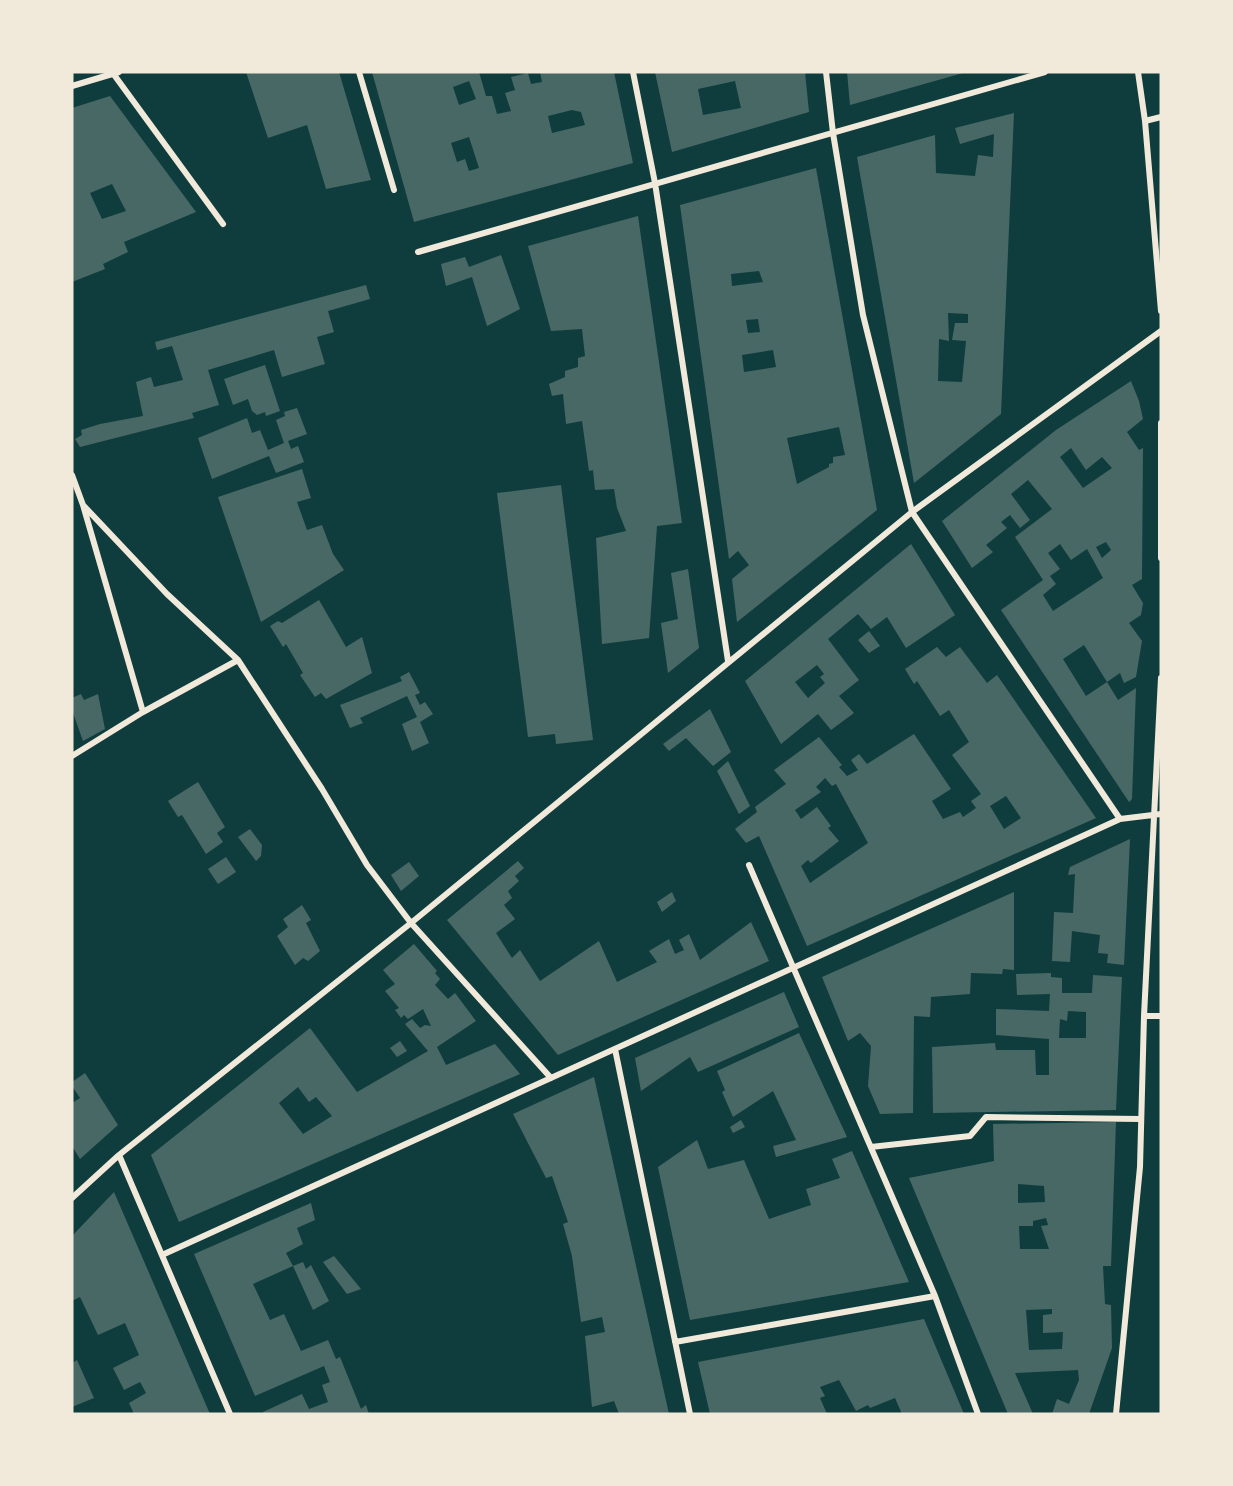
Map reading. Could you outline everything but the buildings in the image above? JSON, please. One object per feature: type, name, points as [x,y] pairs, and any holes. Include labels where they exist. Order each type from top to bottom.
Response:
[{"type":"street","points":[[359,72],[394,190]]},
{"type":"street","points":[[633,72],[655,183],[728,661]]},
{"type":"street","points":[[826,72],[833,133],[863,315],[912,512],[1120,819]]},
{"type":"street","points":[[418,252],[1045,72]]},
{"type":"street","points":[[1138,72],[1145,121],[1161,311]]},
{"type":"street","points":[[72,86],[115,73],[223,225]]},
{"type":"street","points":[[1145,121],[1161,117]]},
{"type":"street","points":[[72,1198],[119,1155],[411,923],[912,512],[1161,331]]},
{"type":"street","points":[[1161,423],[1161,558]]},
{"type":"street","points":[[72,475],[143,712]]},
{"type":"street","points":[[83,506],[167,594],[238,660],[316,779],[367,865],[411,923],[551,1078]]},
{"type":"street","points":[[72,756],[143,712],[238,660]]},
{"type":"street","points":[[1116,1414],[1140,1167],[1144,1016],[1161,678]]},
{"type":"street","points":[[162,1256],[1120,819],[1153,813],[1161,814]]},
{"type":"street","points":[[749,865],[935,1296],[978,1414]]},
{"type":"street","points":[[1144,1016],[1161,1016]]},
{"type":"street","points":[[615,1050],[690,1414]]},
{"type":"street","points":[[871,1147],[970,1136],[986,1117],[1142,1119]]},
{"type":"street","points":[[119,1155],[230,1414]]},
{"type":"street","points":[[675,1342],[935,1296]]}]
